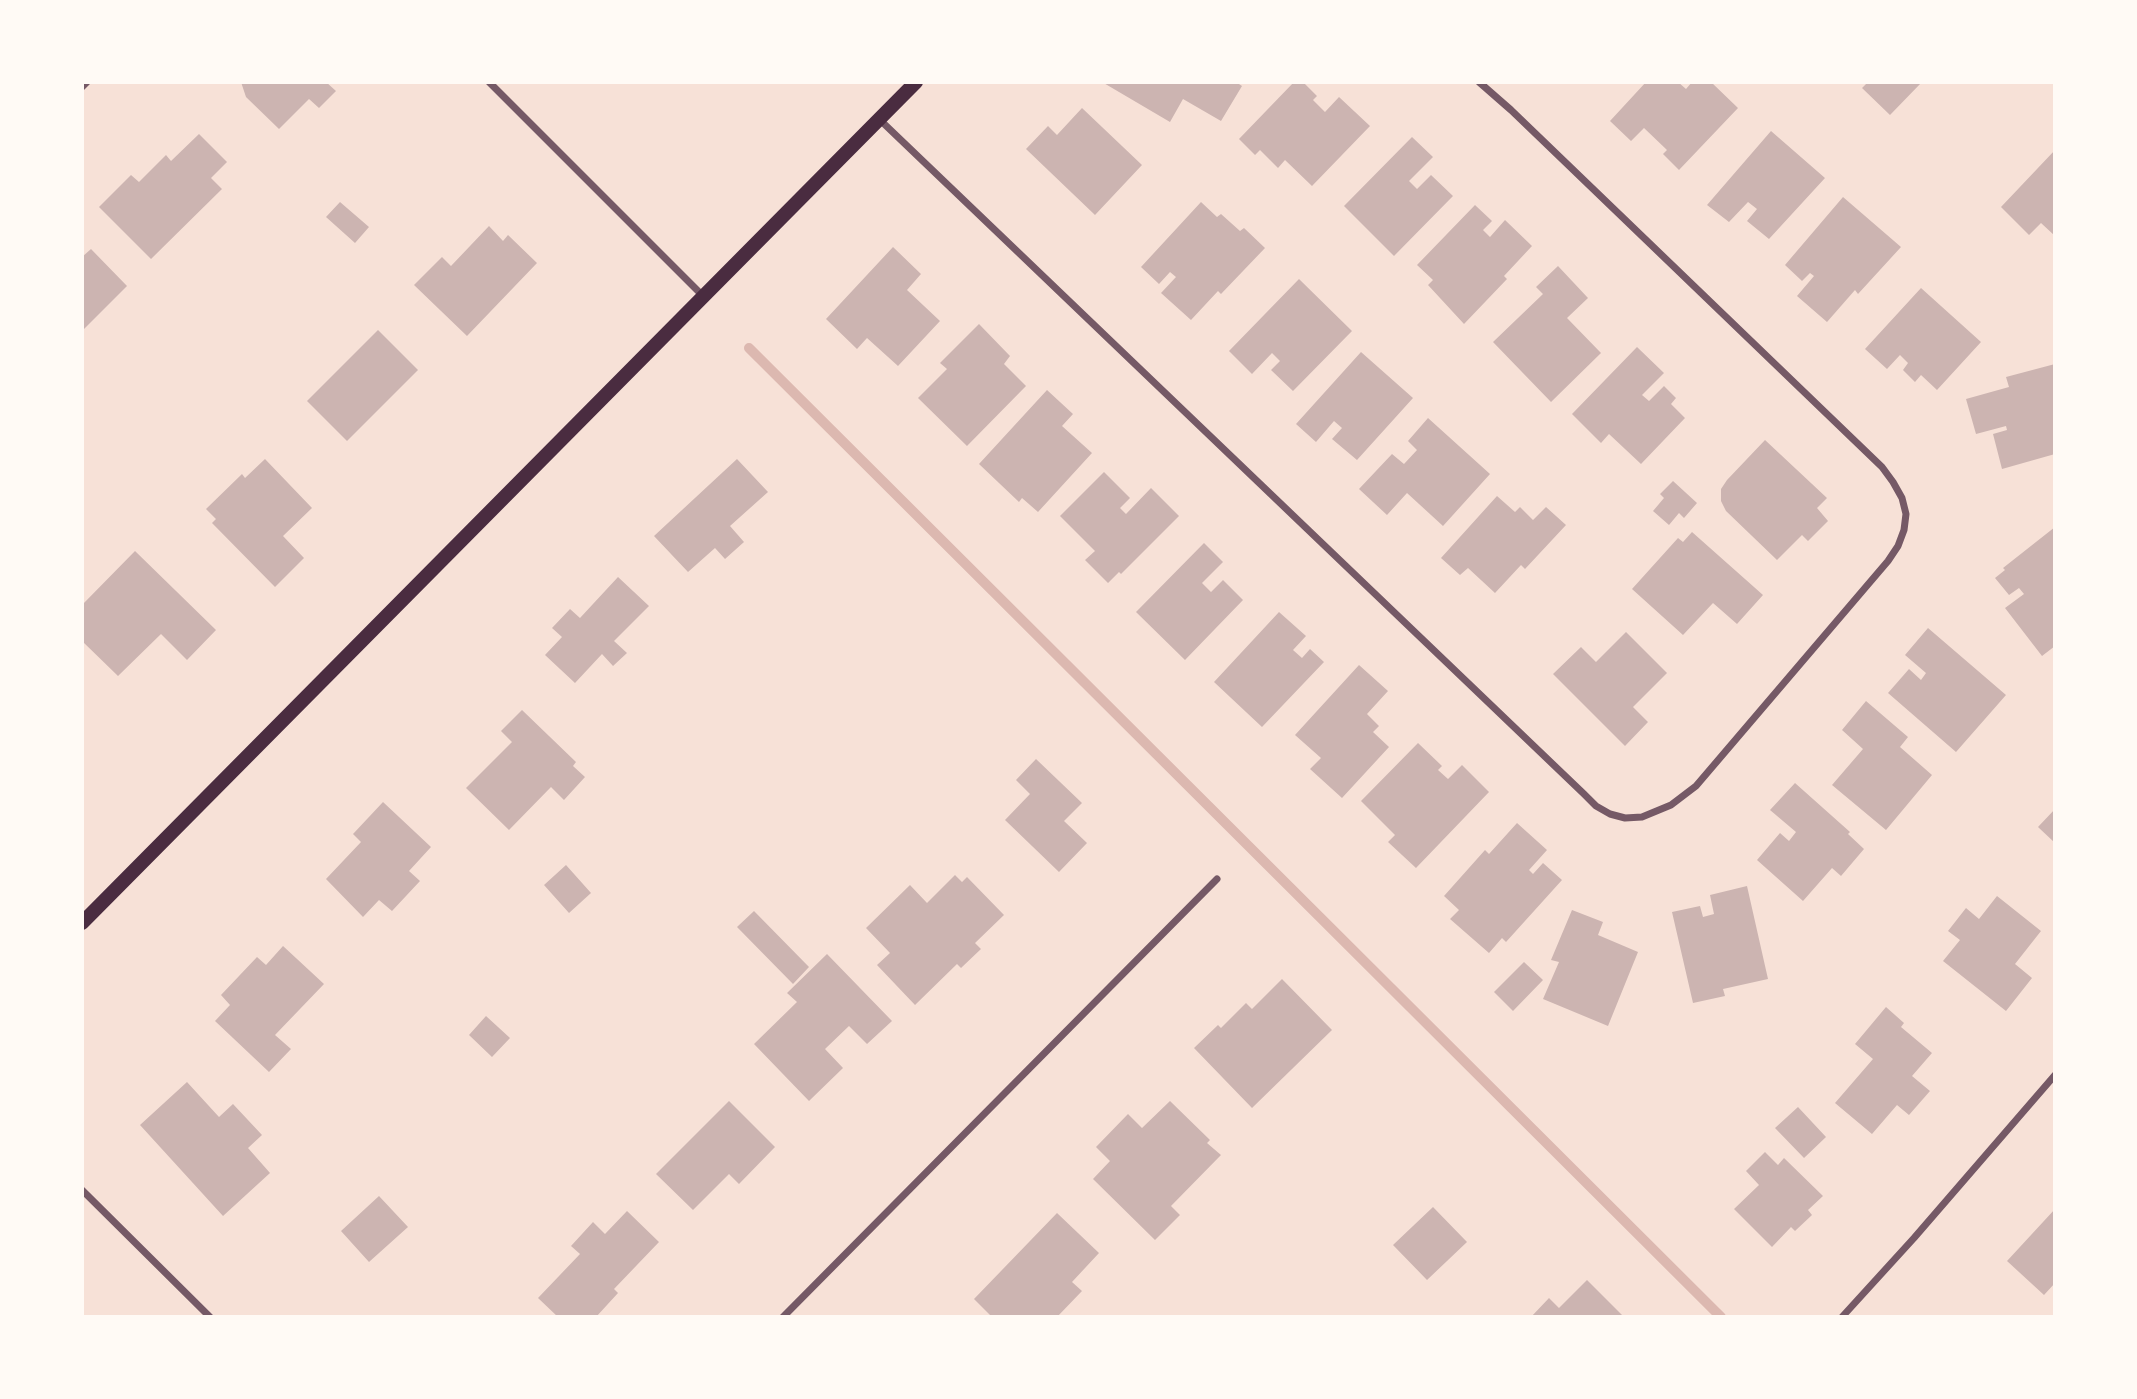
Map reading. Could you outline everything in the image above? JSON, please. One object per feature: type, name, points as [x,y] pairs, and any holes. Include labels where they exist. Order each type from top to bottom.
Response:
[{"type":"main road","points":[[82,923],[916,82]]},
{"type":"street","points":[[82,87],[87,82]]},
{"type":"street","points":[[489,82],[705,297]]},
{"type":"street","points":[[879,119],[1596,806],[1625,818],[1642,817],[1671,804],[1696,786],[1888,561],[1898,546],[1906,514],[1902,498],[1882,467],[1479,82]]},
{"type":"street","points":[[783,1317],[1217,879]]},
{"type":"street","points":[[1842,1317],[2055,1075]]},
{"type":"street","points":[[82,1190],[210,1317]]},
{"type":"building","points":[[241,82],[326,82],[336,91],[319,108],[309,99],[279,129],[246,97]]},
{"type":"building","points":[[1102,82],[1236,82],[1242,86],[1221,121],[1183,99],[1170,122]]},
{"type":"building","points":[[1294,82],[1303,82],[1317,96],[1313,100],[1325,112],[1339,97],[1370,126],[1312,186],[1285,160],[1278,168],[1260,150],[1255,155],[1239,139]]},
{"type":"building","points":[[1646,82],[1678,82],[1686,89],[1692,82],[1711,82],[1738,108],[1679,170],[1663,154],[1667,150],[1644,128],[1631,141],[1610,121]]},
{"type":"building","points":[[1868,82],[1922,82],[1890,115],[1862,88]]},
{"type":"building","points":[[1082,108],[1142,165],[1095,215],[1026,149],[1048,126],[1057,135]]},
{"type":"building","points":[[1771,131],[1825,178],[1769,239],[1747,221],[1757,209],[1748,202],[1729,222],[1707,205]]},
{"type":"building","points":[[199,134],[227,162],[211,178],[222,189],[151,259],[99,207],[131,175],[139,182],[166,155],[171,161]]},
{"type":"building","points":[[1412,137],[1433,157],[1409,181],[1417,189],[1431,175],[1453,196],[1394,256],[1344,206]]},
{"type":"building","points":[[2055,150],[2055,236],[2041,223],[2029,235],[2001,207]]},
{"type":"building","points":[[1843,197],[1901,247],[1858,294],[1855,290],[1827,322],[1797,296],[1814,276],[1810,273],[1802,281],[1785,265]]},
{"type":"building","points":[[340,202],[369,227],[355,243],[326,217]]},
{"type":"building","points":[[1201,202],[1217,217],[1221,214],[1240,231],[1244,228],[1265,248],[1221,294],[1218,291],[1191,320],[1161,293],[1176,277],[1170,272],[1159,284],[1141,267]]},
{"type":"building","points":[[1475,205],[1492,221],[1483,230],[1490,237],[1505,220],[1532,246],[1504,276],[1507,279],[1464,324],[1428,285],[1433,280],[1417,265]]},
{"type":"building","points":[[489,226],[503,241],[508,235],[537,263],[467,336],[414,285],[442,257],[451,266]]},
{"type":"building","points":[[893,247],[921,274],[907,290],[940,321],[898,366],[867,338],[857,349],[826,319]]},
{"type":"building","points":[[91,249],[127,286],[82,331],[82,257]]},
{"type":"building","points":[[1558,266],[1588,298],[1567,318],[1601,353],[1551,402],[1493,342],[1543,294],[1536,287]]},
{"type":"building","points":[[1299,279],[1352,331],[1293,391],[1271,370],[1280,361],[1272,353],[1252,374],[1229,351]]},
{"type":"building","points":[[1921,288],[1981,342],[1937,390],[1921,375],[1915,382],[1903,370],[1908,363],[1900,355],[1887,369],[1865,349]]},
{"type":"building","points":[[979,324],[1010,356],[1004,364],[1026,386],[967,446],[918,398],[947,369],[940,363]]},
{"type":"building","points":[[378,330],[418,370],[347,441],[307,401]]},
{"type":"building","points":[[1637,347],[1664,373],[1642,395],[1649,401],[1664,386],[1676,398],[1671,404],[1685,418],[1641,464],[1609,434],[1601,443],[1572,414]]},
{"type":"building","points":[[1361,352],[1413,398],[1357,460],[1332,439],[1342,428],[1334,421],[1316,442],[1296,424]]},
{"type":"building","points":[[2055,364],[2055,454],[2002,469],[1993,434],[2007,430],[2006,426],[1976,434],[1966,399],[2009,387],[2006,377]]},
{"type":"building","points":[[1047,390],[1073,414],[1062,426],[1092,453],[1038,512],[1022,498],[1019,502],[979,464]]},
{"type":"building","points":[[1428,418],[1490,474],[1443,526],[1407,493],[1387,515],[1359,489],[1392,454],[1404,464],[1417,450],[1408,441]]},
{"type":"building","points":[[1765,440],[1827,498],[1817,508],[1828,521],[1808,541],[1802,535],[1777,560],[1726,511],[1721,501],[1721,489],[1727,480]]},
{"type":"building","points":[[265,459],[312,508],[283,536],[304,558],[275,587],[212,523],[216,519],[206,509],[242,474],[245,478]]},
{"type":"building","points":[[737,459],[768,492],[730,526],[744,542],[725,559],[715,548],[688,572],[654,536]]},
{"type":"building","points":[[1104,472],[1130,498],[1120,508],[1126,514],[1151,488],[1179,516],[1121,574],[1119,572],[1108,583],[1085,560],[1095,551],[1060,516]]},
{"type":"building","points":[[1673,481],[1697,503],[1684,518],[1679,513],[1669,525],[1653,511],[1664,498],[1660,494]]},
{"type":"building","points":[[1497,496],[1515,512],[1520,507],[1533,520],[1546,507],[1566,525],[1525,569],[1521,565],[1495,593],[1468,568],[1460,575],[1441,558]]},
{"type":"building","points":[[2055,527],[2055,646],[2042,656],[2005,608],[2024,594],[2019,588],[2009,595],[1995,578],[2005,570],[2003,568]]},
{"type":"building","points":[[1692,532],[1763,595],[1737,624],[1713,603],[1683,635],[1632,589],[1678,538],[1683,542]]},
{"type":"building","points":[[1204,543],[1223,562],[1202,583],[1211,592],[1223,580],[1243,600],[1185,660],[1136,612]]},
{"type":"building","points":[[135,551],[216,630],[187,660],[161,634],[118,676],[82,641],[82,605]]},
{"type":"building","points":[[618,577],[649,606],[614,641],[627,653],[613,666],[602,654],[575,683],[545,655],[562,637],[552,628],[570,609],[580,618]]},
{"type":"building","points":[[1279,612],[1306,636],[1293,650],[1302,658],[1310,649],[1324,662],[1262,727],[1214,682]]},
{"type":"building","points":[[1928,628],[2006,695],[1956,752],[1888,693],[1909,669],[1921,680],[1926,673],[1905,655]]},
{"type":"building","points":[[1626,632],[1667,673],[1633,707],[1648,722],[1625,746],[1553,674],[1581,647],[1596,662]]},
{"type":"building","points":[[1359,665],[1388,691],[1367,714],[1379,726],[1373,732],[1389,747],[1342,798],[1310,769],[1321,758],[1295,735]]},
{"type":"building","points":[[1866,701],[1908,737],[1900,747],[1932,775],[1886,830],[1832,785],[1863,749],[1842,730]]},
{"type":"building","points":[[522,710],[576,762],[573,766],[585,777],[564,800],[551,787],[509,830],[466,788],[512,742],[501,731]]},
{"type":"building","points":[[1418,743],[1442,766],[1438,770],[1448,779],[1462,765],[1489,792],[1416,868],[1388,842],[1395,835],[1361,801]]},
{"type":"building","points":[[1036,759],[1082,803],[1064,821],[1087,843],[1059,872],[1005,820],[1030,794],[1016,780]]},
{"type":"building","points":[[1795,783],[1850,832],[1848,834],[1864,849],[1841,876],[1832,868],[1803,901],[1757,860],[1780,833],[1789,841],[1796,832],[1770,810]]},
{"type":"building","points":[[383,802],[431,847],[409,871],[420,881],[392,911],[379,900],[363,917],[326,879],[361,842],[353,834]]},
{"type":"building","points":[[2055,809],[2055,843],[2038,827]]},
{"type":"building","points":[[1517,823],[1547,850],[1529,870],[1533,874],[1543,863],[1562,880],[1506,942],[1502,938],[1489,953],[1450,919],[1459,910],[1444,896],[1485,850],[1489,854]]},
{"type":"building","points":[[566,865],[591,893],[569,913],[544,885]]},
{"type":"building","points":[[955,875],[962,882],[967,877],[1004,915],[975,943],[981,949],[961,968],[957,964],[915,1005],[877,965],[890,953],[866,928],[910,885],[927,903]]},
{"type":"building","points":[[1747,886],[1768,979],[1723,989],[1725,996],[1693,1003],[1672,912],[1700,906],[1703,917],[1714,914],[1710,895]]},
{"type":"building","points":[[1997,896],[2041,931],[2015,964],[2032,978],[2006,1011],[1943,961],[1960,940],[1948,931],[1966,908],[1979,919]]},
{"type":"building","points":[[1572,910],[1603,922],[1598,935],[1638,952],[1608,1026],[1543,999],[1559,962],[1551,960]]},
{"type":"building","points":[[754,911],[809,967],[793,984],[737,927]]},
{"type":"building","points":[[283,946],[324,984],[275,1035],[291,1049],[269,1072],[215,1021],[230,1005],[221,995],[257,957],[266,965]]},
{"type":"building","points":[[827,954],[892,1021],[867,1044],[849,1026],[825,1049],[843,1068],[809,1101],[754,1044],[797,1002],[787,993]]},
{"type":"building","points":[[1524,962],[1543,980],[1513,1011],[1494,992]]},
{"type":"building","points":[[1282,979],[1332,1030],[1252,1108],[1194,1048],[1218,1025],[1221,1028],[1246,1003],[1252,1009]]},
{"type":"building","points":[[1886,1007],[1904,1023],[1901,1027],[1932,1053],[1912,1076],[1930,1091],[1909,1115],[1897,1105],[1872,1134],[1835,1103],[1873,1059],[1855,1044]]},
{"type":"building","points":[[486,1016],[510,1038],[492,1057],[469,1035]]},
{"type":"building","points":[[187,1082],[219,1117],[233,1104],[262,1135],[248,1148],[270,1173],[223,1216],[140,1125]]},
{"type":"building","points":[[729,1101],[775,1147],[739,1184],[729,1174],[693,1210],[656,1174]]},
{"type":"building","points":[[1170,1101],[1210,1140],[1207,1143],[1221,1155],[1171,1206],[1180,1215],[1155,1240],[1093,1179],[1110,1161],[1096,1147],[1128,1114],[1142,1128]]},
{"type":"building","points":[[1798,1107],[1826,1137],[1804,1158],[1775,1128]]},
{"type":"building","points":[[1765,1152],[1778,1165],[1784,1158],[1823,1196],[1808,1210],[1812,1215],[1795,1231],[1791,1227],[1772,1247],[1734,1209],[1759,1185],[1746,1171]]},
{"type":"building","points":[[379,1196],[408,1227],[369,1262],[341,1231]]},
{"type":"building","points":[[1433,1207],[1467,1242],[1427,1280],[1393,1245]]},
{"type":"building","points":[[2055,1209],[2055,1283],[2044,1295],[2007,1261]]},
{"type":"building","points":[[627,1211],[659,1242],[614,1289],[618,1293],[596,1317],[558,1317],[538,1298],[580,1254],[571,1246],[593,1222],[605,1234]]},
{"type":"building","points":[[1057,1213],[1099,1253],[1072,1282],[1082,1291],[1057,1317],[992,1317],[974,1299]]},
{"type":"building","points":[[1587,1280],[1624,1317],[1531,1317],[1549,1298],[1559,1308]]},
{"type":"waterway","points":[[749,348],[1721,1317]]}]
